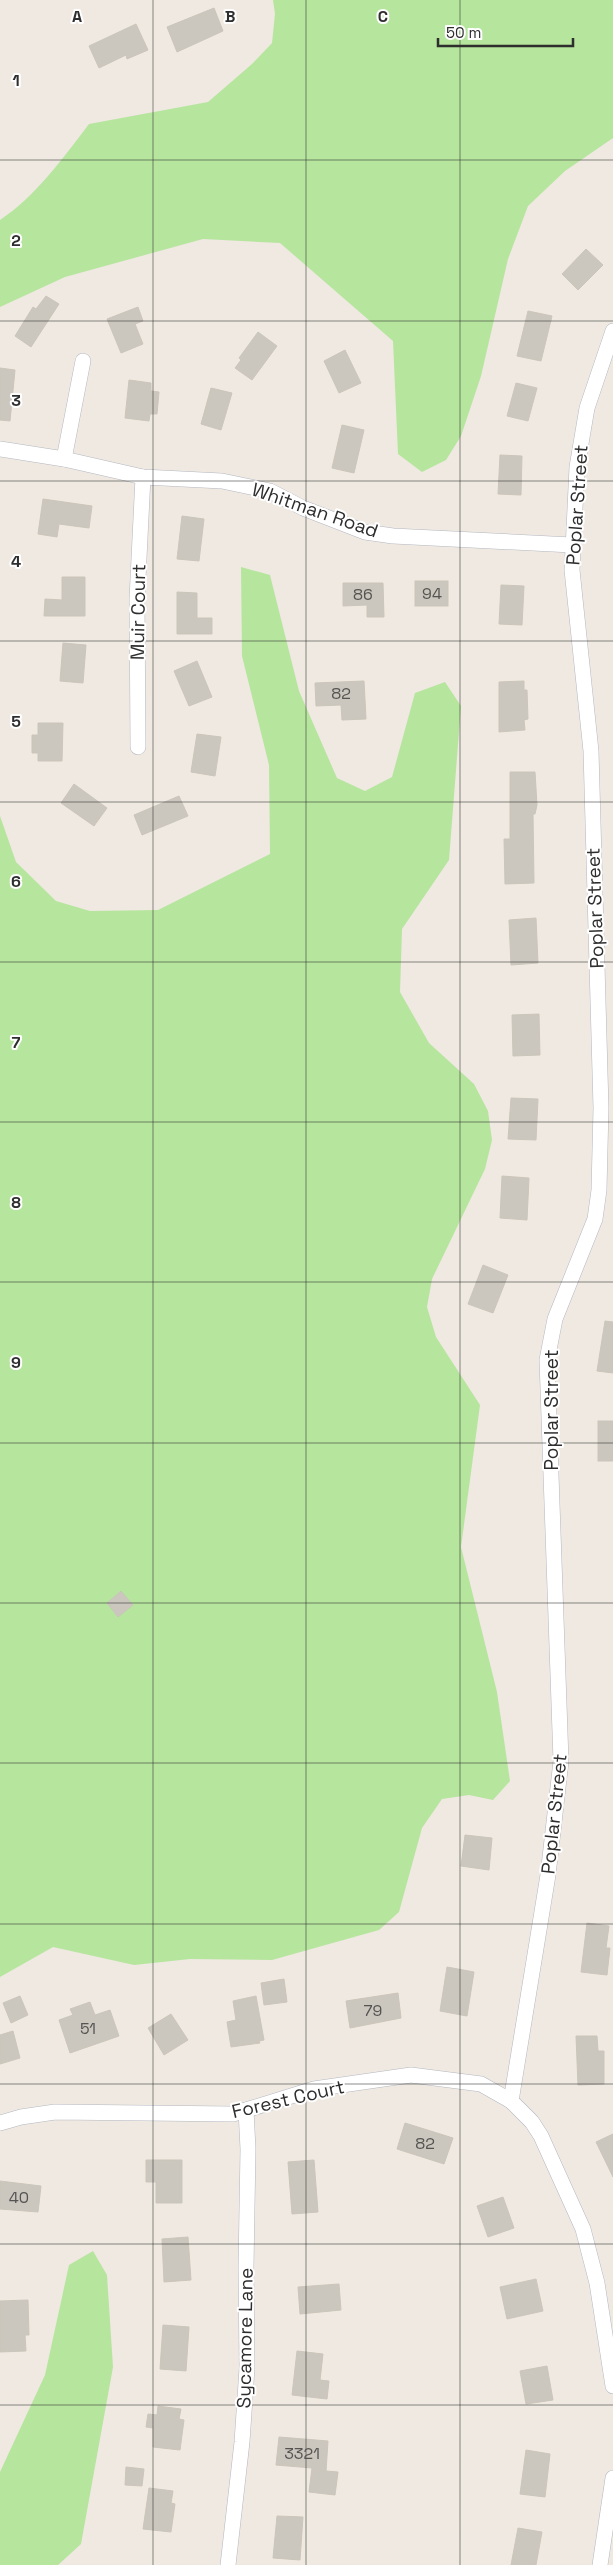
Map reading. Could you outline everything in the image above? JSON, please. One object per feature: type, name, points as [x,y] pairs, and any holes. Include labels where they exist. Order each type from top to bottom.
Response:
[{"type":"street","name":"Poplar Street","points":[[511,2101],[548,1874],[561,1761],[547,1360],[555,1319],[595,1219],[599,1190],[601,1108],[591,751],[572,570],[572,545],[577,467],[587,408],[613,331]]},
{"type":"street","points":[[64,459],[83,361]]},
{"type":"street","name":"Whitman Road","points":[[0,448],[64,459],[143,477],[222,481],[270,491],[304,508],[365,532],[393,536],[572,545]]},
{"type":"street","name":"Muir Court","points":[[138,747],[137,599],[143,477]]},
{"type":"street","name":"Forest Court","points":[[0,2123],[21,2117],[55,2112],[223,2114],[246,2110],[314,2089],[411,2075],[482,2084],[511,2101]]},
{"type":"street","points":[[511,2101],[532,2122],[541,2136],[583,2229],[597,2283],[613,2386]]},
{"type":"street","name":"Sycamore Lane","points":[[228,2565],[242,2442],[247,2368],[248,2149],[246,2110]]},
{"type":"street","points":[[600,2565],[613,2478]]},
{"type":"green space","points":[[273,0],[613,0],[613,138],[565,171],[528,206],[508,259],[481,376],[461,436],[446,460],[422,472],[398,454],[393,341],[280,243],[203,239],[65,277],[0,307],[0,220],[37,188],[89,124],[208,102],[252,64],[272,43],[275,14]]},
{"type":"green space","points":[[241,567],[270,575],[299,691],[337,778],[365,791],[392,777],[415,693],[445,682],[461,706],[449,860],[402,929],[400,992],[429,1043],[474,1084],[488,1111],[492,1140],[485,1169],[432,1279],[427,1307],[436,1337],[480,1405],[461,1547],[497,1692],[510,1781],[493,1800],[469,1795],[442,1799],[422,1828],[399,1912],[379,1930],[272,1960],[190,1959],[134,1965],[53,1947],[0,1977],[0,816],[16,862],[56,901],[90,911],[158,910],[270,854],[269,765],[242,656]]},
{"type":"green space","points":[[93,2251],[107,2275],[113,2367],[81,2544],[58,2565],[0,2565],[0,2472],[45,2375],[69,2265]]},
{"type":"building","points":[[214,8],[223,31],[177,52],[167,27]]},
{"type":"building","points":[[136,24],[148,50],[127,59],[126,55],[99,68],[89,46]]},
{"type":"building","points":[[586,249],[603,265],[578,290],[562,274]]},
{"type":"building","points":[[46,296],[59,304],[31,347],[15,336],[33,307],[36,309]]},
{"type":"building","points":[[138,307],[143,321],[135,324],[143,344],[121,353],[107,319]]},
{"type":"building","points":[[528,311],[552,316],[541,361],[517,356]]},
{"type":"building","points":[[258,332],[277,346],[252,380],[235,368],[241,360],[239,358]]},
{"type":"building","points":[[345,350],[361,383],[339,393],[324,361]]},
{"type":"building","points":[[0,368],[15,370],[10,421],[0,420]]},
{"type":"building","points":[[129,380],[151,383],[151,391],[159,392],[157,414],[150,414],[149,421],[125,418]]},
{"type":"building","points":[[516,383],[537,388],[528,421],[507,416]]},
{"type":"building","points":[[211,388],[232,393],[221,430],[201,424]]},
{"type":"building","points":[[342,425],[364,430],[354,473],[332,468]]},
{"type":"building","points":[[500,455],[522,456],[521,495],[498,494]]},
{"type":"building","points":[[43,499],[92,506],[89,528],[59,524],[57,537],[38,534]]},
{"type":"building","points":[[182,516],[204,519],[199,561],[177,559]]},
{"type":"building","points":[[62,577],[85,577],[85,616],[44,616],[45,599],[62,600]]},
{"type":"building","points":[[415,581],[448,581],[448,606],[415,606]]},
{"type":"building","points":[[343,583],[383,583],[384,617],[367,617],[367,605],[343,606]]},
{"type":"building","points":[[501,585],[524,586],[522,625],[499,624]]},
{"type":"building","points":[[177,592],[197,593],[197,618],[212,618],[212,634],[177,634]]},
{"type":"building","points":[[63,643],[86,645],[83,683],[60,681]]},
{"type":"building","points":[[197,661],[212,697],[189,706],[174,671]]},
{"type":"building","points":[[364,681],[366,719],[342,720],[341,705],[316,706],[315,683]]},
{"type":"building","points":[[524,681],[524,690],[527,690],[528,719],[524,720],[525,730],[499,732],[499,682]]},
{"type":"building","points":[[38,723],[63,723],[62,761],[38,761],[38,753],[32,753],[32,735],[38,735]]},
{"type":"building","points":[[197,734],[221,737],[215,776],[191,772]]},
{"type":"building","points":[[510,772],[535,772],[537,805],[535,814],[533,814],[534,883],[505,884],[504,839],[510,839]]},
{"type":"building","points":[[74,784],[107,808],[94,826],[61,803]]},
{"type":"building","points":[[179,796],[188,816],[142,835],[134,815]]},
{"type":"building","points":[[536,918],[538,963],[511,965],[509,920]]},
{"type":"building","points":[[539,1014],[540,1055],[513,1056],[512,1015]]},
{"type":"building","points":[[511,1098],[538,1099],[536,1140],[508,1139]]},
{"type":"building","points":[[502,1176],[529,1178],[527,1220],[500,1218]]},
{"type":"building","points":[[483,1265],[508,1275],[493,1313],[468,1304]]},
{"type":"building","points":[[605,1321],[613,1322],[613,1373],[597,1371]]},
{"type":"building","points":[[598,1421],[613,1421],[613,1461],[598,1461]]},
{"type":"building","points":[[121,1591],[133,1605],[118,1617],[107,1603]]},
{"type":"building","points":[[465,1835],[492,1838],[489,1870],[461,1866]]},
{"type":"building","points":[[587,1923],[609,1926],[606,1948],[610,1948],[607,1975],[581,1972]]},
{"type":"building","points":[[447,1967],[474,1972],[467,2016],[440,2011]]},
{"type":"building","points":[[284,1979],[287,2002],[264,2005],[261,1983]]},
{"type":"building","points":[[398,1993],[401,2018],[350,2028],[346,2001]]},
{"type":"building","points":[[20,1996],[28,2015],[11,2023],[3,2003]]},
{"type":"building","points":[[256,1996],[264,2040],[259,2041],[260,2043],[231,2047],[227,2022],[236,2020],[233,2001]]},
{"type":"building","points":[[90,2002],[95,2015],[110,2010],[119,2036],[70,2053],[59,2020],[73,2015],[70,2009]]},
{"type":"building","points":[[171,2014],[188,2040],[164,2055],[148,2028]]},
{"type":"building","points":[[13,2031],[20,2058],[0,2064],[0,2035]]},
{"type":"building","points":[[576,2036],[597,2036],[598,2051],[604,2051],[604,2084],[578,2085]]},
{"type":"building","points":[[405,2123],[453,2138],[444,2164],[397,2149]]},
{"type":"building","points":[[613,2134],[613,2177],[596,2142]]},
{"type":"building","points":[[146,2160],[182,2160],[182,2203],[156,2203],[156,2182],[146,2182]]},
{"type":"building","points":[[314,2160],[318,2212],[292,2214],[288,2162]]},
{"type":"building","points":[[0,2181],[41,2186],[38,2212],[0,2209]]},
{"type":"building","points":[[503,2197],[514,2228],[488,2237],[477,2206]]},
{"type":"building","points":[[188,2237],[191,2280],[164,2282],[162,2239]]},
{"type":"building","points":[[536,2279],[543,2311],[507,2319],[500,2287]]},
{"type":"building","points":[[339,2284],[341,2310],[300,2314],[298,2287]]},
{"type":"building","points":[[28,2300],[29,2335],[25,2335],[26,2351],[0,2352],[0,2301]]},
{"type":"building","points":[[163,2325],[189,2327],[186,2371],[160,2369]]},
{"type":"building","points":[[297,2351],[323,2354],[320,2380],[329,2381],[327,2399],[292,2395]]},
{"type":"building","points":[[547,2366],[553,2400],[526,2404],[520,2371]]},
{"type":"building","points":[[158,2406],[181,2409],[179,2419],[184,2420],[180,2450],[153,2447],[153,2428],[146,2427],[148,2414],[157,2415]]},
{"type":"building","points":[[279,2437],[328,2441],[326,2471],[338,2472],[335,2495],[309,2492],[312,2468],[276,2465]]},
{"type":"building","points":[[526,2450],[550,2454],[545,2497],[520,2494]]},
{"type":"building","points":[[126,2467],[144,2469],[142,2486],[125,2485]]},
{"type":"building","points":[[149,2488],[173,2491],[171,2503],[175,2504],[171,2532],[143,2529]]},
{"type":"building","points":[[277,2516],[303,2517],[300,2560],[273,2558]]},
{"type":"building","points":[[518,2528],[542,2532],[536,2565],[511,2565]]}]
